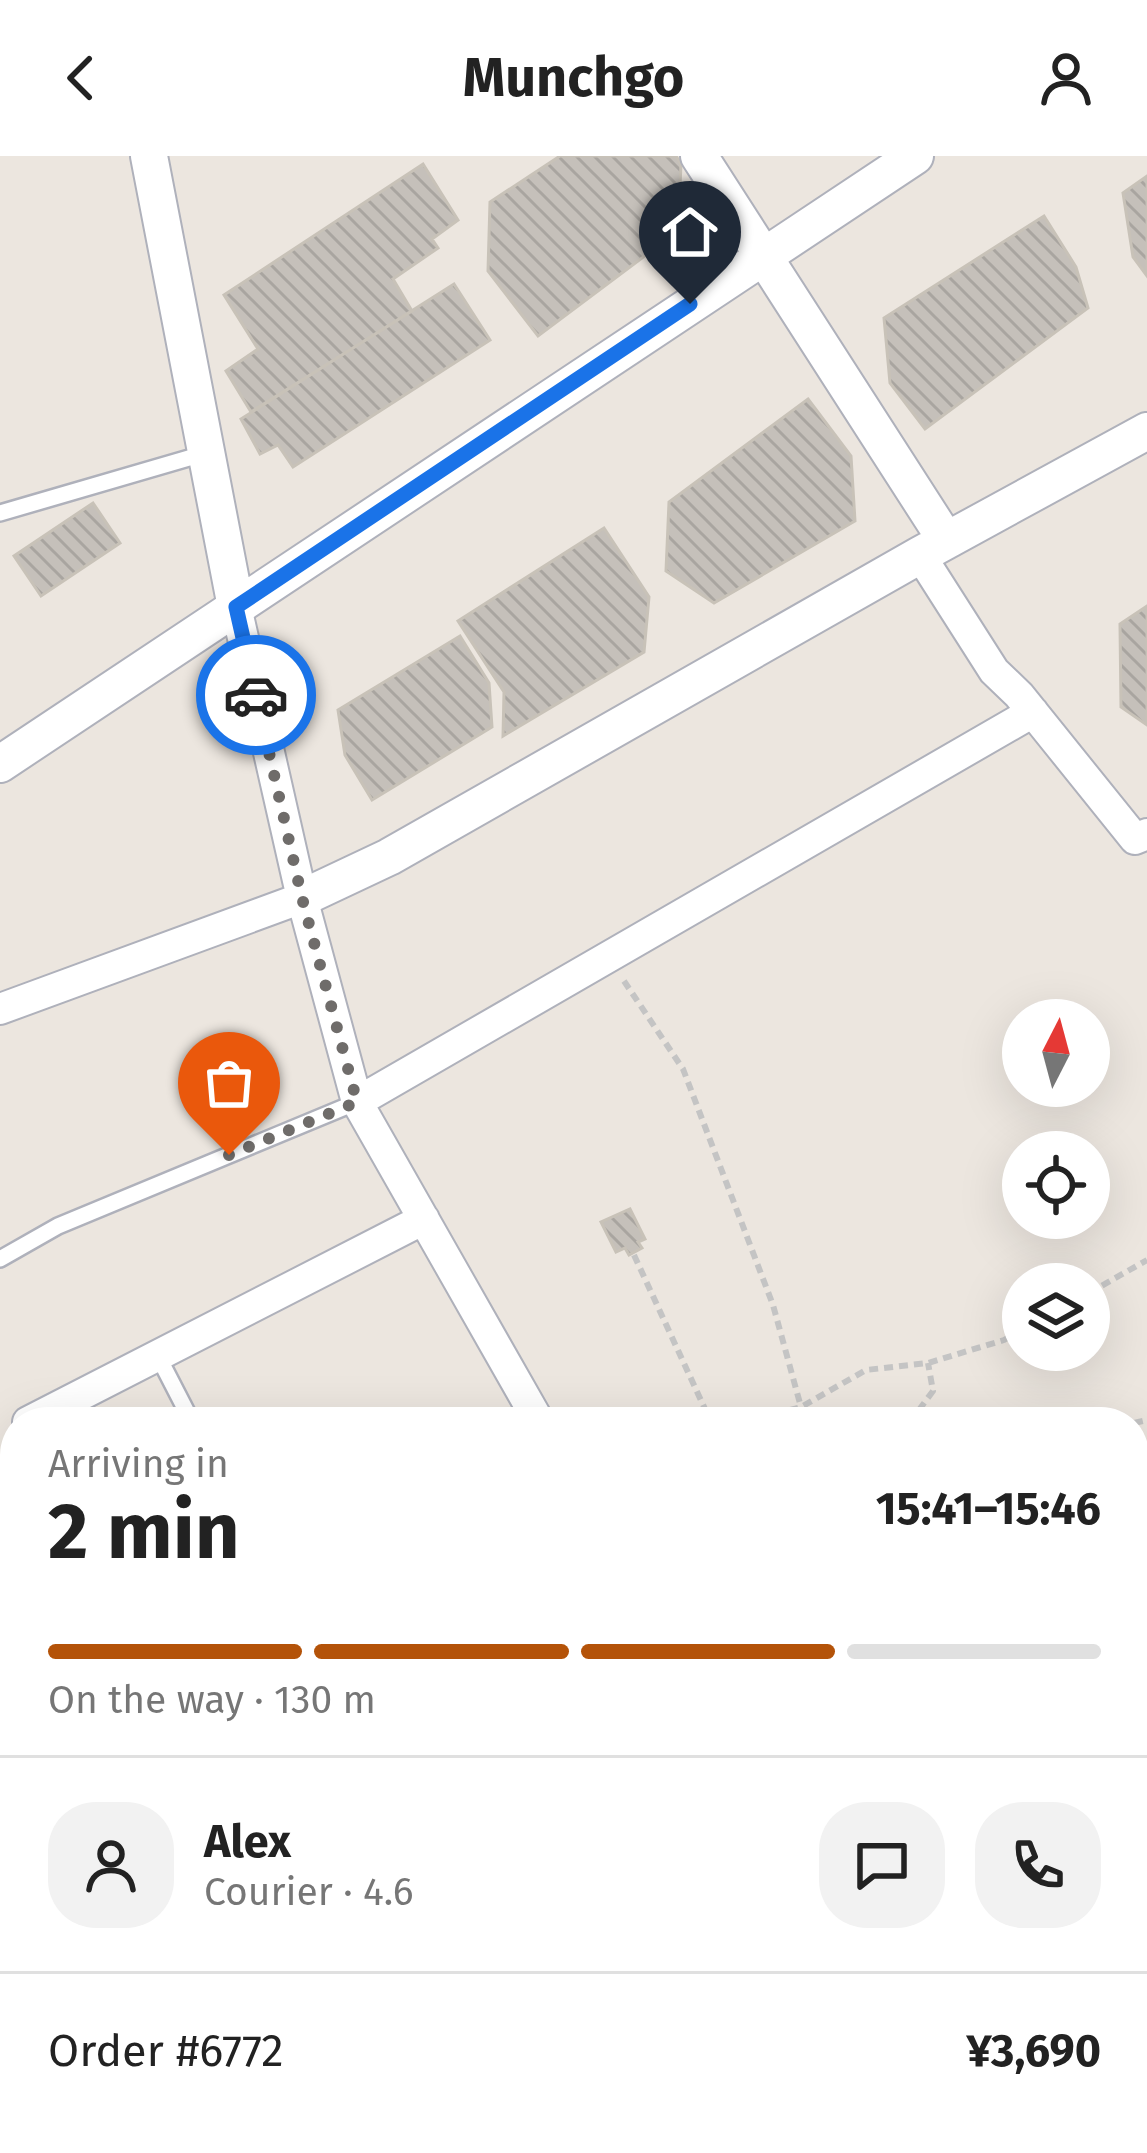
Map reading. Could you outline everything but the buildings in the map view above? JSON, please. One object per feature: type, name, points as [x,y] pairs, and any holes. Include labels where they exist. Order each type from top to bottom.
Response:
[{"type":"street","points":[[149,156],[236,607],[302,898],[357,1102],[531,1407]]},
{"type":"street","points":[[699,156],[765,254],[933,547],[994,671],[1135,839],[1147,834]]},
{"type":"street","points":[[0,764],[915,156]]},
{"type":"street","points":[[0,1009],[302,898],[389,856],[1147,430]]},
{"type":"street","points":[[357,1102],[1033,712]]},
{"type":"street","points":[[58,1407],[424,1219]]},
{"type":"lane","points":[[0,513],[206,453]]},
{"type":"lane","points":[[0,1259],[58,1226],[357,1102]]},
{"type":"lane","points":[[158,1356],[184,1407]]},
{"type":"path","points":[[608,958],[683,1069],[773,1304],[801,1407],[866,1370],[928,1363],[1002,1341]]},
{"type":"path","points":[[634,1255],[704,1407]]},
{"type":"path","points":[[1110,1281],[1147,1260]]},
{"type":"path","points":[[921,1407],[933,1391],[928,1363]]},
{"type":"way so far","points":[[229,1155],[357,1102],[302,898],[256,695]]},
{"type":"route","points":[[256,695],[236,607],[690,304]]}]
